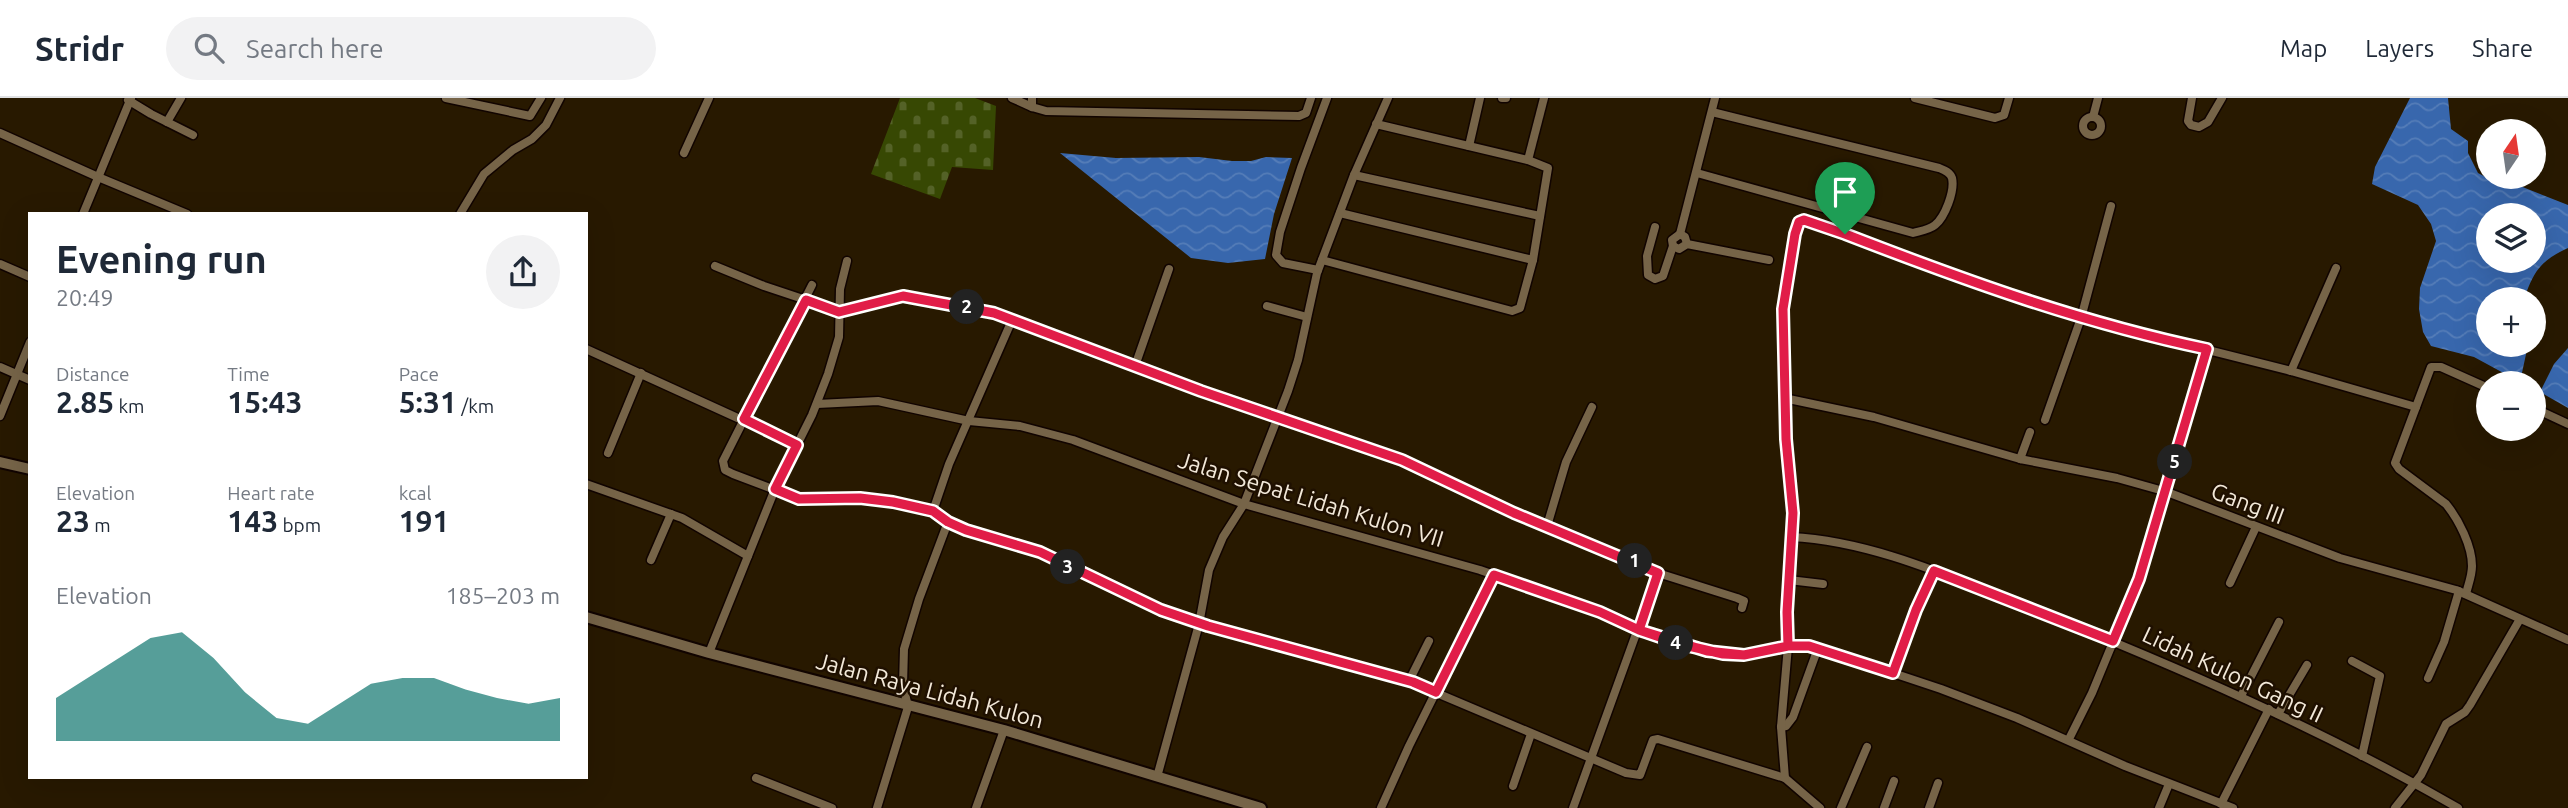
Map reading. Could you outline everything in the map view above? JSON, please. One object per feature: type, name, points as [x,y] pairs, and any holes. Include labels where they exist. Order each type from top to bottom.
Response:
[{"type":"main road","points":[[0,462],[28,469]]},
{"type":"main road","name":"Jalan Raya Lidah Kulon","points":[[588,618],[908,707],[1004,730],[1261,808]]},
{"type":"street","points":[[167,122],[181,98]]},
{"type":"street","points":[[446,98],[527,116],[532,115],[541,98]]},
{"type":"street","points":[[461,212],[484,174],[513,150],[533,139],[546,125],[559,98]]},
{"type":"street","points":[[684,153],[709,98]]},
{"type":"street","points":[[1012,98],[1032,102],[1046,111],[1299,116],[1306,113],[1311,98]]},
{"type":"street","points":[[1318,270],[1283,262],[1276,255],[1280,232],[1301,168],[1328,98]]},
{"type":"street","points":[[1157,777],[1199,624],[1215,552],[1244,503],[1277,418],[1298,360],[1318,270],[1354,175],[1388,98]]},
{"type":"street","points":[[1469,146],[1480,98]]},
{"type":"street","points":[[1528,160],[1544,98]]},
{"type":"street","points":[[1655,227],[1647,256],[1648,275],[1655,279],[1663,276],[1674,237],[1680,234],[1715,98]]},
{"type":"street","points":[[1915,98],[1999,118],[2006,112],[2009,98]]},
{"type":"street","points":[[2093,117],[2098,98]]},
{"type":"street","points":[[2192,98],[2188,121],[2199,127],[2208,122],[2222,98]]},
{"type":"street","points":[[84,212],[129,99],[193,135]]},
{"type":"street","points":[[1697,173],[1913,233],[1937,224],[1950,196],[1952,179],[1949,173],[1939,167],[1712,112]]},
{"type":"street","points":[[1322,260],[1515,311],[1520,308],[1549,170],[1544,164],[1376,124]]},
{"type":"street","points":[[0,133],[182,212]]},
{"type":"street","points":[[1354,175],[1540,216]]},
{"type":"street","points":[[2045,420],[2081,318],[2111,206]]},
{"type":"street","points":[[1339,212],[1532,260]]},
{"type":"street","points":[[1785,778],[1781,727],[1788,646],[1793,513],[1786,439],[1783,309],[1795,234],[1801,221],[1809,221],[1947,274],[2081,318],[2291,371],[2416,407]]},
{"type":"street","points":[[1680,234],[1685,237],[1687,244]]},
{"type":"street","points":[[1673,246],[1682,249],[1687,244]]},
{"type":"street","points":[[1687,244],[1769,260]]},
{"type":"street","points":[[709,653],[775,489],[817,404],[839,337],[840,289],[847,261]]},
{"type":"street","points":[[0,264],[28,276]]},
{"type":"street","points":[[715,265],[839,312],[903,296],[975,308],[1012,320],[1277,418],[1402,460],[1658,573],[1744,601],[1742,608]]},
{"type":"street","points":[[2291,371],[2336,268]]},
{"type":"street","points":[[1135,366],[1169,269]]},
{"type":"street","points":[[812,285],[723,461],[724,470],[799,499],[860,498],[933,511],[948,522],[978,534],[1040,552],[1161,610],[1199,624],[1409,681],[1637,776],[1655,738],[1785,778],[1820,808]]},
{"type":"street","points":[[1267,306],[1307,317]]},
{"type":"street","points":[[933,511],[949,464],[1012,320]]},
{"type":"street","points":[[0,416],[28,346]]},
{"type":"street","points":[[2069,739],[2092,693],[2139,579],[2207,349]]},
{"type":"street","points":[[588,350],[797,445]]},
{"type":"street","points":[[2428,678],[2472,574],[2471,555],[2452,511],[2395,463],[2429,372],[2435,366],[2476,383]]},
{"type":"street","points":[[0,367],[28,379]]},
{"type":"street","points":[[608,453],[641,373]]},
{"type":"street","name":"Gang III","points":[[1784,398],[1874,416],[2020,459],[2117,478],[2166,492],[2340,558],[2463,593],[2568,640]]},
{"type":"street","name":"Jalan Sepat Lidah Kulon VII","points":[[817,404],[878,401],[970,421],[1020,426],[1073,440],[1244,503],[1494,575],[1600,612],[1639,630],[1680,644],[1723,654],[1744,655],[1788,646],[1818,648],[1941,689],[2069,739],[2169,784],[2232,808]]},
{"type":"street","points":[[1547,526],[1566,462],[1592,407]]},
{"type":"street","points":[[2546,414],[2568,424]]},
{"type":"street","points":[[2020,459],[2030,432]]},
{"type":"street","points":[[588,485],[671,514],[707,531],[748,556]]},
{"type":"street","points":[[651,560],[671,514]]},
{"type":"street","points":[[877,808],[908,707],[903,685],[904,649],[919,599],[948,522]]},
{"type":"street","points":[[2230,583],[2256,527]]},
{"type":"street","name":"Lidah Kulon Gang II","points":[[1791,537],[1842,542],[1934,571],[2113,641],[2269,709],[2459,808]]},
{"type":"street","points":[[1893,673],[1916,610],[1934,571]]},
{"type":"street","points":[[1573,808],[1658,573]]},
{"type":"street","points":[[1381,808],[1494,575]]},
{"type":"street","points":[[1789,580],[1823,583]]},
{"type":"street","points":[[2395,808],[2421,775],[2446,724],[2465,712],[2470,705],[2520,619]]},
{"type":"street","points":[[2241,696],[2279,622]]},
{"type":"street","points":[[1409,681],[1429,640]]},
{"type":"street","points":[[1781,727],[1786,726],[1793,717],[1818,648]]},
{"type":"street","points":[[2352,661],[2380,677],[2362,756]]},
{"type":"street","points":[[2278,714],[2307,665]]},
{"type":"street","points":[[2221,804],[2269,709]]},
{"type":"street","points":[[976,808],[1004,730]]},
{"type":"street","points":[[1513,786],[1531,734]]},
{"type":"street","points":[[1841,808],[1867,747]]},
{"type":"street","points":[[756,778],[832,808]]},
{"type":"street","points":[[1884,808],[1894,781]]},
{"type":"street","points":[[1929,808],[1938,783]]},
{"type":"street","points":[[2159,808],[2169,784]]},
{"type":"green space","points":[[900,98],[975,98],[996,106],[993,170],[952,167],[940,199],[871,174]]},
{"type":"water","points":[[2410,98],[2448,98],[2451,129],[2468,141],[2468,153],[2476,169],[2476,189],[2528,189],[2568,205],[2568,248],[2546,261],[2546,203],[2476,203],[2476,273],[2536,273],[2529,287],[2476,287],[2476,357],[2525,357],[2522,371],[2500,371],[2474,357],[2431,346],[2423,332],[2419,309],[2420,288],[2436,241],[2431,224],[2418,205],[2372,184],[2375,167]]},
{"type":"water","points":[[1060,153],[1116,158],[1199,157],[1232,161],[1251,161],[1266,157],[1292,158],[1274,214],[1265,259],[1228,263],[1191,258]]},
{"type":"water","points":[[2568,348],[2568,408],[2546,395],[2546,380],[2554,364]]},
{"type":"route","points":[[1845,234],[1804,220],[1799,222],[1795,234],[1783,309],[1786,439],[1793,513],[1787,612],[1788,646],[1744,655],[1707,651],[1639,630],[1658,573],[1633,561],[1514,513],[1402,460],[1201,391],[1017,321],[975,308],[903,296],[839,312],[806,300],[744,419],[797,445],[775,489],[799,499],[869,498],[933,511],[966,530],[1040,552],[1161,610],[1208,626],[1413,682],[1436,692],[1494,575],[1600,612],[1639,630],[1680,644],[1707,651],[1723,654],[1744,655],[1788,646],[1809,646],[1893,673],[1916,610],[1934,571],[2113,641],[2139,579],[2207,349],[2038,305],[1947,274],[1845,234]]}]
